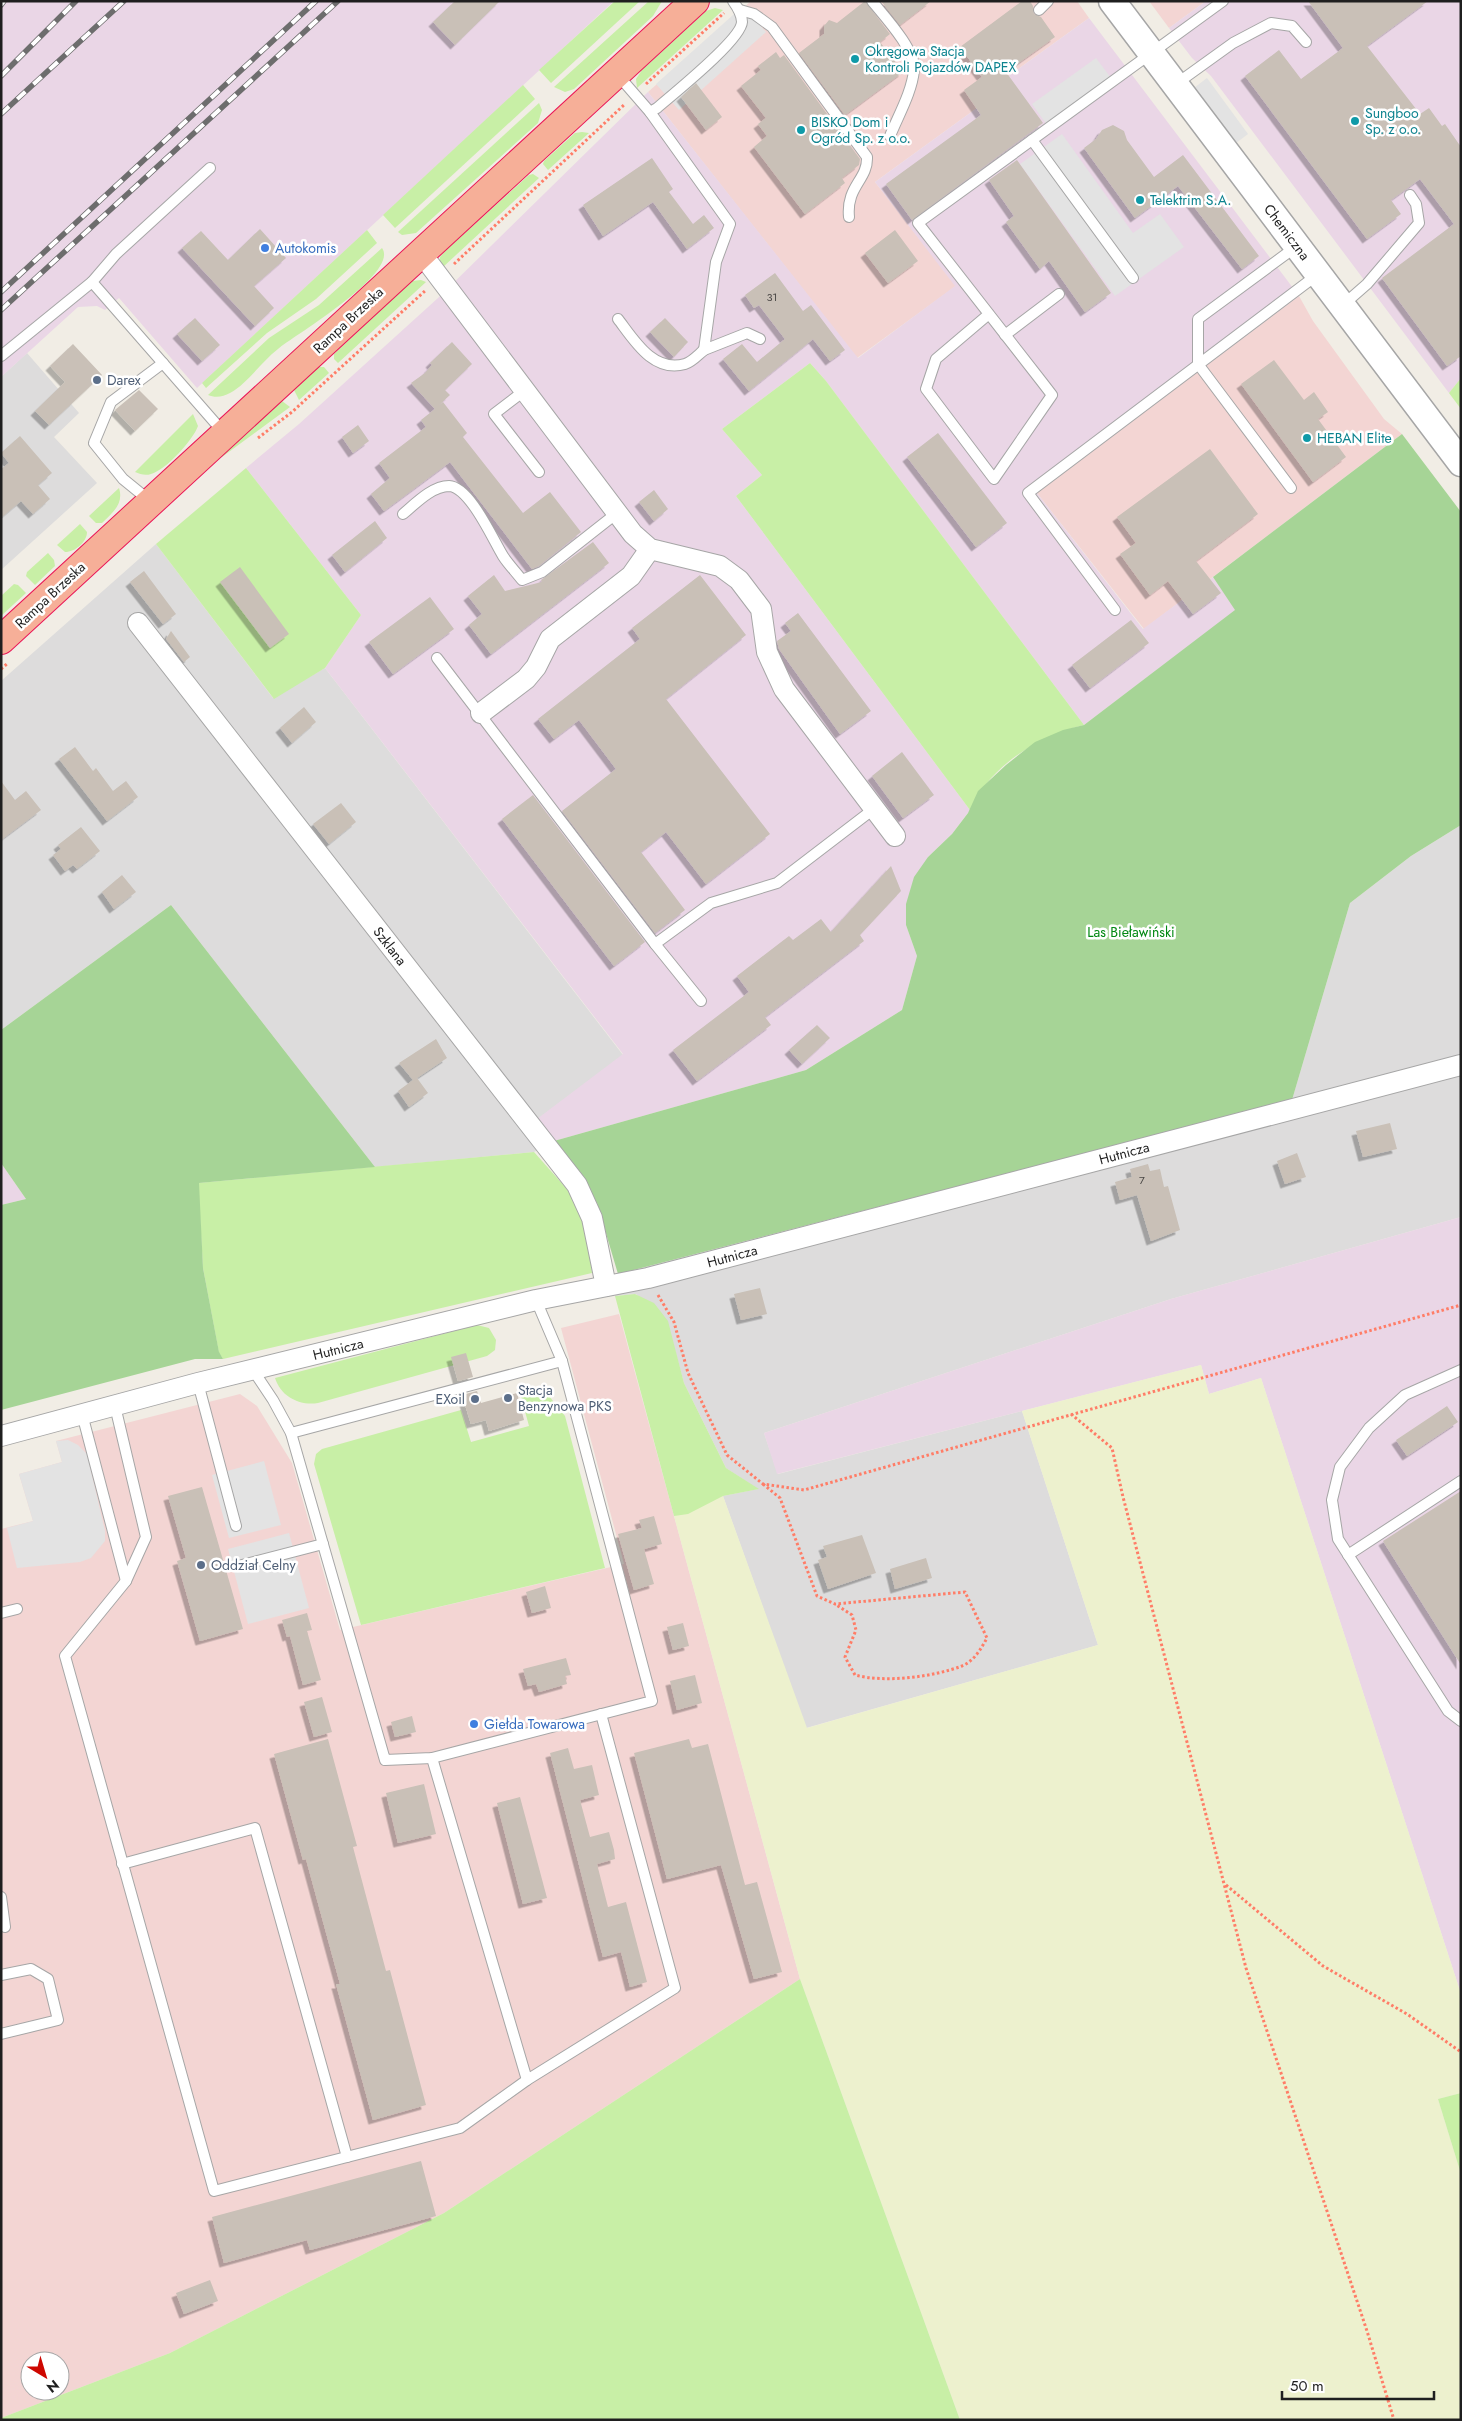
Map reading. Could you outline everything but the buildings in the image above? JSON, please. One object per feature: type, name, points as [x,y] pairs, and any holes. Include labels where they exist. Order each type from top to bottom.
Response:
[{"type":"highway","name":"Rampa Brzeska","points":[[8,648],[151,502],[695,1]]},
{"type":"street","name":"Chemiczna","points":[[1112,1],[1461,463]]},
{"type":"street","points":[[420,253],[633,534],[650,549],[720,566],[738,580],[761,609],[767,652],[784,689],[895,836]]},
{"type":"street","points":[[481,713],[526,679],[536,667],[550,639],[631,576],[650,549]]},
{"type":"street","name":"Szklana","points":[[138,623],[576,1185],[592,1218],[606,1286]]},
{"type":"street","name":"Hutnicza","points":[[1,1436],[253,1370],[536,1300],[648,1278],[1461,1065]]},
{"type":"lane","points":[[872,1],[908,49],[914,68],[909,90],[890,136]]},
{"type":"lane","points":[[1038,10],[1048,1]]},
{"type":"lane","points":[[989,314],[936,359],[926,388],[994,479],[1052,396],[989,314],[918,223],[1223,1]]},
{"type":"lane","points":[[650,112],[733,41],[742,24],[736,5]]},
{"type":"lane","points":[[736,5],[754,14],[772,27],[867,158],[867,168],[856,183],[848,203],[849,217]]},
{"type":"lane","points":[[1175,84],[1233,43],[1271,23],[1292,26],[1306,42]]},
{"type":"lane","points":[[617,73],[650,112],[730,224],[716,262],[704,350]]},
{"type":"lane","points":[[1032,140],[1133,278]]},
{"type":"lane","points":[[1,356],[92,282],[116,254],[210,168]]},
{"type":"lane","points":[[1342,306],[1368,284],[1419,223],[1416,204],[1410,195]]},
{"type":"lane","points":[[1291,488],[1198,364],[1198,319],[1297,246]]},
{"type":"lane","points":[[1115,610],[1028,493],[1318,274]]},
{"type":"lane","points":[[92,282],[224,434]]},
{"type":"lane","points":[[1005,335],[1059,294]]},
{"type":"lane","points":[[618,319],[646,354],[664,365],[686,364],[704,350],[747,333],[760,339]]},
{"type":"lane","points":[[151,502],[123,478],[94,443],[111,402],[163,363]]},
{"type":"lane","points":[[524,391],[494,414],[539,472]]},
{"type":"lane","points":[[403,514],[432,492],[449,486],[459,490],[480,515],[503,556],[522,580],[542,572],[617,513]]},
{"type":"lane","points":[[437,658],[701,1002]]},
{"type":"lane","points":[[655,944],[711,902],[777,883],[875,808]]},
{"type":"lane","points":[[253,1370],[291,1433],[385,1760],[432,1758],[652,1701],[562,1361],[536,1300]]},
{"type":"lane","points":[[291,1433],[562,1361]]},
{"type":"lane","points":[[1461,1370],[1405,1395],[1369,1428],[1340,1467],[1332,1500],[1338,1539],[1448,1711],[1461,1722]]},
{"type":"lane","points":[[198,1384],[236,1526]]},
{"type":"lane","points":[[115,1406],[146,1537],[126,1581],[65,1656],[214,2191],[460,2128],[527,2080],[675,1988],[601,1714]]},
{"type":"lane","points":[[82,1414],[126,1581]]},
{"type":"lane","points":[[1348,1555],[1461,1481]]},
{"type":"lane","points":[[242,1565],[323,1544]]},
{"type":"lane","points":[[1,1613],[17,1609]]},
{"type":"lane","points":[[432,1758],[527,2080]]},
{"type":"lane","points":[[122,1864],[255,1828],[347,2157]]},
{"type":"lane","points":[[1,1897],[5,1927]]},
{"type":"lane","points":[[1,1975],[32,1969],[48,1979],[58,2020],[1,2034]]},
{"type":"path","points":[[253,442],[292,412],[635,95],[736,5]]},
{"type":"path","points":[[1,669],[8,648]]},
{"type":"path","points":[[648,1278],[674,1322],[688,1373],[727,1455],[780,1498],[817,1596],[836,1604],[852,1616],[856,1630],[845,1657],[855,1675],[891,1680],[963,1665],[980,1652],[987,1638],[966,1592],[836,1604]]},
{"type":"path","points":[[763,1484],[804,1490],[1461,1305]]},
{"type":"path","points":[[1071,1414],[1112,1448],[1122,1497],[1226,1884],[1246,1968],[1367,2331],[1394,2420]]},
{"type":"path","points":[[1226,1884],[1323,1966],[1407,2014],[1461,2052]]},
{"type":"shaded area","points":[[1,1],[614,1],[197,388],[119,298],[105,310],[97,306],[78,307],[1,377]]},
{"type":"shaded area","points":[[751,1],[1077,1],[1089,18],[1000,82],[999,92],[875,182],[956,286],[857,358],[648,92]]},
{"type":"shaded area","points":[[1149,1],[1206,1],[1169,28]]},
{"type":"shaded area","points":[[1206,1],[1461,1],[1461,378],[1449,393],[1211,76],[1192,58],[1169,28]]},
{"type":"shaded area","points":[[743,6],[766,32],[679,110],[656,84]]},
{"type":"shaded area","points":[[1089,18],[1299,296],[1037,493],[1143,629],[1213,577],[1236,610],[1084,725],[826,381],[810,363],[722,429],[762,475],[736,496],[970,810],[952,834],[928,857],[906,925],[917,956],[902,1010],[806,1070],[554,1141],[537,1119],[623,1054],[325,668],[361,615],[246,468],[299,424],[438,298],[648,92],[858,358],[955,286],[875,182],[999,92],[1000,82]]},
{"type":"shaded area","points":[[1096,58],[1111,78],[1047,125],[1032,104]]},
{"type":"shaded area","points":[[1207,78],[1248,134],[1236,143],[1194,88]]},
{"type":"shaded area","points":[[1062,134],[1133,233],[1160,214],[1184,247],[1115,296],[1020,164]]},
{"type":"shaded area","points":[[1299,296],[1313,321],[1384,419],[1402,434],[1144,629],[1037,493]]},
{"type":"shaded area","points":[[27,353],[79,413],[54,437],[97,483],[1,570],[1,377]]},
{"type":"shaded area","points":[[156,544],[273,698],[325,668],[623,1055],[538,1119],[554,1141],[534,1152],[375,1167],[171,905],[1,1030],[1,681]]},
{"type":"shaded area","points":[[1461,825],[1461,1217],[1171,1299],[764,1433],[778,1474],[1022,1411],[1098,1645],[806,1728],[723,1496],[758,1489],[726,1468],[684,1383],[667,1321],[636,1294],[615,1296],[618,1274],[1292,1100],[1350,903],[1411,856]]},
{"type":"shaded area","points":[[1,1163],[26,1199],[1,1205]]},
{"type":"shaded area","points":[[1461,1217],[1461,1994],[1261,1378],[1209,1394],[1201,1365],[777,1474],[764,1433],[1171,1299]]},
{"type":"shaded area","points":[[619,1314],[800,1979],[444,2213],[170,2353],[70,2391],[70,2351],[20,2351],[20,2401],[45,2401],[1,2418],[1,1529],[33,1521],[19,1474],[62,1462],[56,1441],[240,1394],[257,1406],[292,1463],[340,1630],[624,1564],[561,1328]]},
{"type":"shaded area","points":[[68,1440],[78,1445],[87,1454],[105,1531],[105,1541],[91,1558],[80,1562],[17,1568],[7,1528],[33,1521],[19,1474],[62,1462],[56,1441]]},
{"type":"shaded area","points":[[264,1461],[281,1525],[229,1538],[212,1475]]},
{"type":"shaded area","points":[[289,1533],[309,1608],[248,1624],[228,1549]]},
{"type":"green space","points":[[615,1],[640,1],[551,83],[539,70]]},
{"type":"green space","points":[[649,1],[662,1],[653,16],[574,89],[565,92],[554,87]]},
{"type":"green space","points":[[715,8],[723,10],[637,88],[636,79],[642,70],[706,11]]},
{"type":"green space","points":[[523,85],[535,99],[395,228],[383,215]]},
{"type":"green space","points":[[539,103],[542,110],[538,123],[416,233],[402,235],[398,232]]},
{"type":"green space","points":[[575,133],[589,133],[548,170],[543,164],[544,161]]},
{"type":"green space","points":[[533,174],[539,178],[442,268],[440,257],[444,252],[529,175]]},
{"type":"green space","points":[[367,230],[377,243],[316,299],[267,333],[206,388],[202,383]]},
{"type":"green space","points":[[382,248],[383,259],[376,272],[343,303],[278,349],[237,389],[222,396],[213,397],[208,395],[269,338],[319,305]]},
{"type":"green space","points":[[421,280],[426,282],[338,363],[334,359],[334,354],[412,281]]},
{"type":"green space","points":[[810,363],[826,381],[1084,725],[1050,737],[1017,755],[990,780],[970,810],[736,496],[762,475],[722,429]]},
{"type":"green space","points":[[318,367],[324,367],[329,373],[299,400],[294,390]]},
{"type":"green space","points":[[1461,378],[1461,409],[1449,393]]},
{"type":"green space","points":[[282,401],[290,407],[222,457],[223,454]]},
{"type":"green space","points":[[193,414],[198,426],[191,439],[171,461],[151,474],[145,475],[135,472]]},
{"type":"green space","name":"Las Bieławiński","points":[[1402,434],[1461,512],[1461,825],[1411,856],[1350,903],[1292,1100],[618,1274],[597,1203],[554,1141],[806,1070],[902,1010],[917,956],[906,925],[906,904],[914,877],[928,857],[952,834],[968,813],[978,791],[1035,742],[1063,730],[1084,725],[1235,610],[1213,577]]},
{"type":"green space","points":[[246,468],[361,615],[325,668],[274,699],[156,544]]},
{"type":"green space","points":[[119,488],[119,503],[102,523],[96,523],[89,516]]},
{"type":"green space","points":[[80,524],[87,532],[83,543],[69,552],[65,552],[57,545]]},
{"type":"green space","points":[[48,553],[54,560],[55,566],[35,585],[26,576],[27,572]]},
{"type":"green space","points":[[14,584],[18,585],[26,593],[1,616],[1,596]]},
{"type":"green space","points":[[171,905],[375,1167],[199,1183],[203,1268],[219,1352],[223,1359],[195,1359],[1,1410],[1,1205],[26,1199],[1,1163],[1,1030]]},
{"type":"green space","points":[[534,1152],[575,1198],[589,1242],[592,1273],[223,1359],[219,1353],[203,1268],[198,1183]]},
{"type":"green space","points":[[635,1294],[654,1303],[668,1321],[684,1383],[726,1468],[759,1489],[723,1496],[688,1514],[674,1516],[615,1296]]},
{"type":"green space","points":[[477,1325],[489,1328],[496,1340],[495,1350],[487,1356],[318,1403],[311,1404],[292,1399],[286,1395],[275,1378]]},
{"type":"green space","points":[[1201,1365],[1209,1394],[1261,1378],[1461,1994],[1461,2093],[1438,2099],[1461,2174],[1461,2420],[960,2420],[800,1979],[674,1516],[723,1496],[807,1728],[1098,1645],[1022,1411]]},
{"type":"green space","points":[[528,1391],[549,1396],[565,1416],[605,1568],[361,1625],[314,1464],[316,1454],[322,1449],[461,1410],[471,1442],[529,1426],[520,1393]]},
{"type":"green space","points":[[800,1979],[960,2420],[1,2420],[1,2418],[45,2401],[70,2401],[70,2391],[170,2353],[444,2213]]},
{"type":"green space","points":[[1461,2093],[1461,2174],[1438,2099]]},
{"type":"railway","points":[[1,5],[4,1]]},
{"type":"railway","points":[[1,76],[76,1]]},
{"type":"railway","points":[[1,114],[124,1]]},
{"type":"railway","points":[[1,292],[316,1]]},
{"type":"railway","points":[[1,310],[338,1]]},
{"type":"place","name":"Okręgowa Stacja Kontroli Pojazdów DAPEX","points":[[855,59]]},
{"type":"place","name":"Sungboo Sp. z o.o.","points":[[1355,121]]},
{"type":"place","name":"BISKO Dom i Ogród Sp. z o.o.","points":[[801,130]]},
{"type":"place","name":"Telektrim S.A.","points":[[1140,200]]},
{"type":"place","name":"Autokomis","points":[[265,248]]},
{"type":"place","name":"Darex","points":[[97,380]]},
{"type":"place","name":"HEBAN Elite","points":[[1307,438]]},
{"type":"place","name":"Stacja Benzynowa PKS","points":[[508,1398]]},
{"type":"place","name":"EXoil","points":[[475,1399]]},
{"type":"place","name":"Oddział Celny","points":[[201,1565]]},
{"type":"place","name":"Giełda Towarowa","points":[[474,1724]]}]
